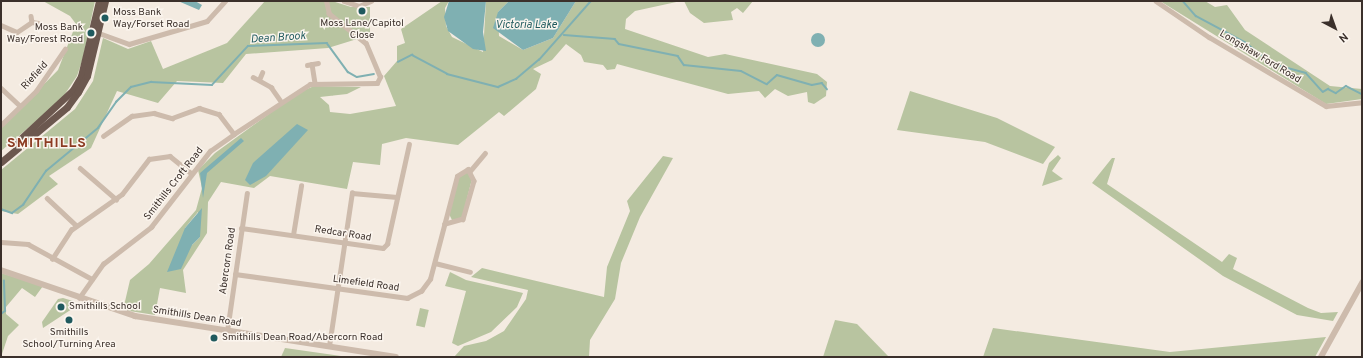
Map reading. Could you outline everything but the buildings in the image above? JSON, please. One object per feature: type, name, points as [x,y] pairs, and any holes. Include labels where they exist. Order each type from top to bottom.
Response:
[{"type":"highway","points":[[1,156],[74,90],[81,76],[99,1]]},
{"type":"highway","points":[[1,162],[67,106],[78,92],[87,76],[99,34],[104,1]]},
{"type":"street","points":[[99,34],[128,44],[207,21],[225,1]]},
{"type":"street","name":"Smithills Croft Road","points":[[80,298],[92,279],[109,258],[151,227],[191,173],[210,151],[280,100],[315,83],[373,84],[379,80],[366,44],[329,14],[326,1]]},
{"type":"street","points":[[344,1],[359,6],[371,1]]},
{"type":"street","name":"Longshaw Ford Road","points":[[1156,1],[1209,37],[1326,106],[1362,102]]},
{"type":"street","points":[[1,25],[17,32],[32,19],[38,23]]},
{"type":"street","name":"Riefield","points":[[1,125],[20,106],[66,49]]},
{"type":"street","points":[[312,64],[315,83]]},
{"type":"street","points":[[259,80],[262,73]]},
{"type":"street","points":[[253,77],[271,87],[280,100]]},
{"type":"street","name":"Riefield","points":[[1,88],[20,106]]},
{"type":"street","points":[[104,134],[132,116],[154,113],[172,118],[199,108],[219,114],[234,134]]},
{"type":"street","name":"Redcar Road","points":[[241,228],[380,249],[385,246],[409,144]]},
{"type":"street","name":"Limefield Road","points":[[235,274],[338,290],[407,298],[427,286],[435,263],[456,176],[462,170],[470,171],[486,153]]},
{"type":"street","points":[[52,259],[76,225],[116,198],[143,163],[154,157],[170,156],[191,173]]},
{"type":"street","points":[[80,168],[116,198]]},
{"type":"street","points":[[90,175],[94,170]]},
{"type":"street","points":[[445,224],[463,219],[474,181],[470,171]]},
{"type":"street","points":[[293,235],[301,186]]},
{"type":"street","name":"Abercorn Road","points":[[227,331],[247,193]]},
{"type":"street","points":[[329,346],[352,193],[397,196]]},
{"type":"street","points":[[47,198],[76,225]]},
{"type":"street","points":[[1,242],[28,244],[52,259],[92,279]]},
{"type":"street","points":[[435,263],[470,272]]},
{"type":"street","name":"Smithills Dean Road","points":[[1,270],[135,316],[329,346],[380,356],[396,357]]},
{"type":"street","points":[[1321,357],[1362,283]]},
{"type":"green space","points":[[43,1],[95,1],[83,58],[77,76],[61,100],[1,151],[1,128],[58,70],[76,24],[70,16]]},
{"type":"green space","points":[[265,1],[332,1],[351,7],[370,7],[370,35],[328,48],[246,54],[223,83],[177,81],[158,103],[117,91],[91,148],[49,176],[58,184],[18,214],[1,211],[1,170],[75,109],[93,81],[103,38],[128,49],[151,41],[163,69],[227,43]]},
{"type":"green space","points":[[442,1],[449,1],[445,8],[446,26],[452,37],[483,52],[486,1],[509,1],[498,12],[499,36],[523,50],[553,38],[576,1],[681,1],[635,11],[626,19],[625,29],[708,57],[725,54],[817,74],[827,82],[826,96],[814,104],[808,102],[807,92],[788,96],[775,89],[765,98],[759,91],[728,94],[617,64],[615,69],[607,70],[603,65],[584,62],[581,55],[566,44],[552,60],[533,69],[541,74],[536,89],[504,116],[499,112],[458,145],[406,138],[382,144],[380,165],[353,162],[347,189],[270,176],[254,188],[221,182],[208,202],[207,233],[183,270],[186,293],[160,288],[155,315],[123,310],[130,280],[149,264],[196,210],[202,188],[198,170],[215,153],[298,93],[314,86],[361,87],[347,94],[320,97],[329,105],[330,112],[350,114],[396,106],[384,76],[397,61],[397,46],[405,43],[401,29]],"holes":[[[198,212],[200,237],[192,245],[185,228]]]},
{"type":"green space","points":[[684,1],[753,1],[743,13],[737,8],[731,12],[733,20],[704,23],[690,13]]},
{"type":"green space","points":[[1160,1],[1205,1],[1215,7],[1227,5],[1245,30],[1330,86],[1362,89],[1362,99],[1326,104]]},
{"type":"green space","points":[[910,91],[997,118],[1055,147],[1043,164],[985,142],[897,130]]},
{"type":"green space","points":[[1058,155],[1061,158],[1052,171],[1063,179],[1042,186],[1049,163]]},
{"type":"green space","points":[[663,156],[673,158],[640,217],[621,263],[615,299],[590,340],[589,357],[454,357],[464,346],[486,341],[504,331],[526,299],[528,290],[471,277],[482,268],[604,297],[607,267],[630,211],[627,201]]},
{"type":"green space","points":[[1112,158],[1115,158],[1107,184],[1222,262],[1229,254],[1237,258],[1233,269],[1308,308],[1321,313],[1338,312],[1333,321],[1297,315],[1223,276],[1092,183]]},
{"type":"green space","points":[[468,172],[472,179],[462,218],[452,220],[449,214],[459,176]]},
{"type":"green space","points":[[450,272],[466,280],[523,293],[517,307],[491,332],[458,346],[452,343],[466,291],[445,286]]},
{"type":"green space","points":[[1,273],[43,286],[35,297],[22,288],[6,307],[6,314],[19,325],[8,336],[1,357]]},
{"type":"green space","points":[[63,298],[73,301],[72,309],[43,328],[42,322],[58,299]]},
{"type":"green space","points":[[420,308],[429,310],[425,328],[416,326]]},
{"type":"green space","points":[[835,320],[857,324],[889,357],[823,357]]},
{"type":"green space","points":[[993,328],[1170,352],[1326,337],[1315,357],[983,357]]},
{"type":"green space","points":[[285,348],[348,357],[281,357]]},
{"type":"water","points":[[178,1],[195,1],[202,5],[199,10]]},
{"type":"water","points":[[449,1],[486,1],[483,32],[486,51],[473,49],[448,31],[444,17]]},
{"type":"water","name":"Victoria Lake","points":[[509,1],[576,1],[553,38],[523,50],[493,28],[498,12]]},
{"type":"water","points":[[815,33],[821,33],[825,37],[825,43],[821,47],[815,47],[811,43],[811,37]]},
{"type":"water","points":[[297,124],[308,130],[266,176],[250,185],[245,180],[253,163]]},
{"type":"water","points":[[241,138],[244,141],[207,173],[203,198],[200,173]]},
{"type":"water","points":[[202,208],[200,237],[192,245],[181,269],[167,272],[185,228]]},
{"type":"waterway","name":"Dean Brook","points":[[398,62],[412,55],[447,74],[498,87],[516,79],[539,60],[591,1]]},
{"type":"waterway","points":[[1183,1],[1196,16],[1245,42],[1273,64],[1306,73],[1323,92],[1328,89],[1336,93],[1346,86],[1362,94]]},
{"type":"waterway","points":[[564,35],[615,39],[619,44],[678,56],[684,65],[741,71],[767,84],[777,75],[812,85],[822,83],[827,89]]},
{"type":"waterway","name":"Dean Brook","points":[[1,209],[12,213],[23,205],[46,171],[98,128],[116,102],[131,87],[151,82],[212,85],[248,46],[327,43],[348,72],[357,77],[374,74]]},
{"type":"waterway","name":"Dean Brook","points":[[1,314],[5,311],[4,281]]},
{"type":"place","name":"Moss Lane/Capitol Close","points":[[362,11]]},
{"type":"place","name":"Moss Bank Way/Forset Road","points":[[105,18]]},
{"type":"place","name":"Moss Bank Way/Forest Road","points":[[91,33]]},
{"type":"place","name":"Smithills School","points":[[61,307]]},
{"type":"place","name":"Smithills School/Turning Area","points":[[69,320]]},
{"type":"place","name":"Smithills Dean Road/Abercorn Road","points":[[214,338]]},
{"type":"district","name":"SMITHILLS","points":[[47,144]]}]
